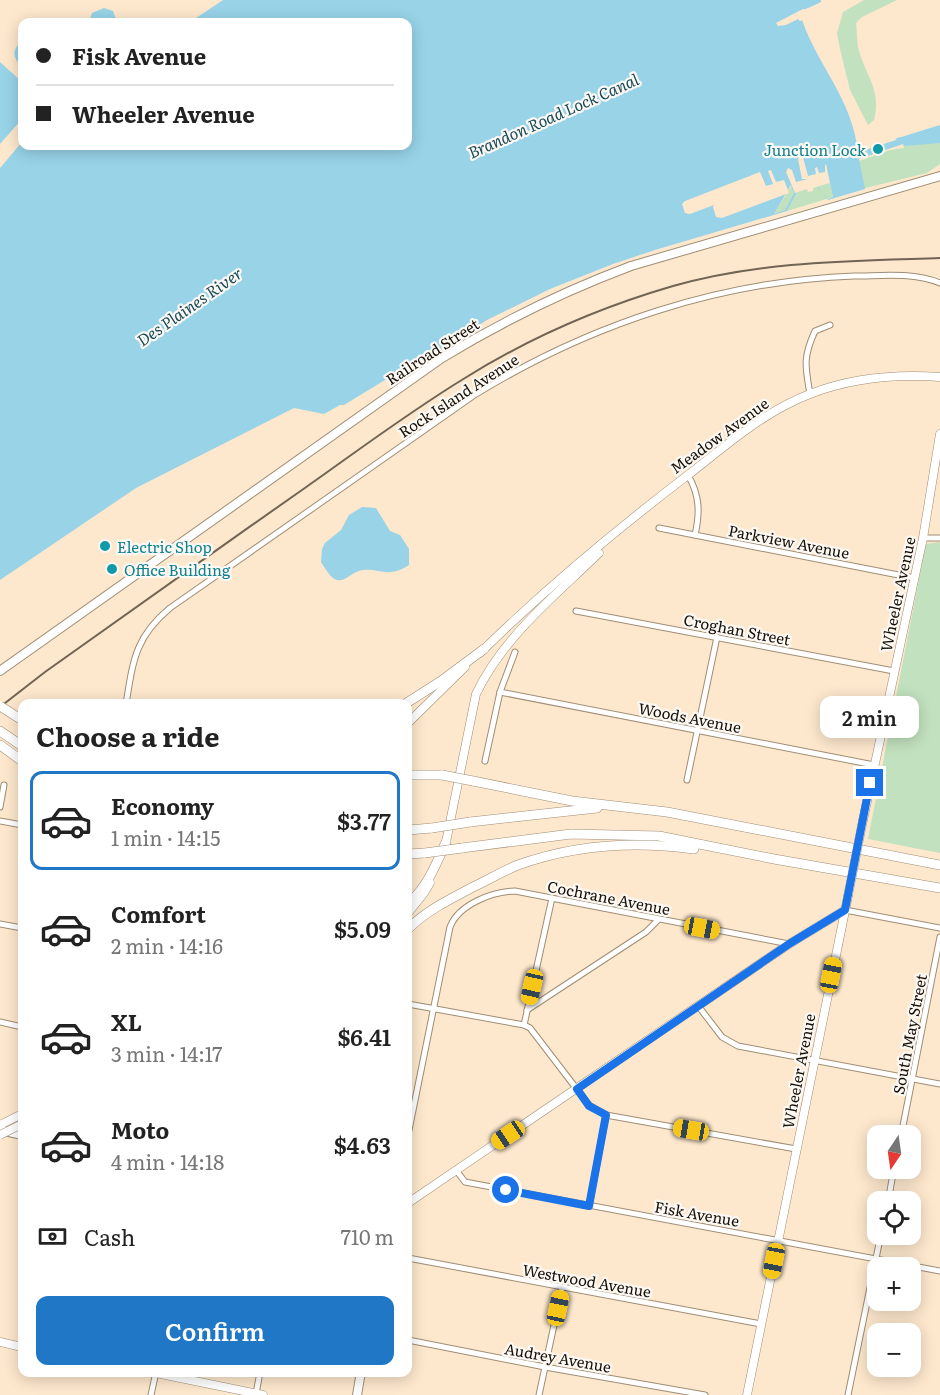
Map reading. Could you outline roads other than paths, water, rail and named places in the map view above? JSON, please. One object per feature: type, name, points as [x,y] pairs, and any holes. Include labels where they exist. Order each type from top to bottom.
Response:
[{"type":"highway","points":[[412,700],[484,649]]},
{"type":"highway","points":[[0,706],[18,717]]},
{"type":"highway","points":[[4,733],[18,743]]},
{"type":"highway","points":[[0,745],[18,758]]},
{"type":"highway","points":[[412,775],[442,775],[572,801],[666,812],[940,865]]},
{"type":"highway","points":[[412,830],[614,806]]},
{"type":"highway","points":[[412,854],[571,834],[659,836],[940,888]]},
{"type":"highway","points":[[412,900],[422,890],[446,842]]},
{"type":"highway","points":[[412,926],[447,900],[516,866],[545,856],[585,848],[629,845],[674,846],[774,859]]},
{"type":"main road","name":"Railroad Street","points":[[0,671],[442,358],[509,319],[581,285],[631,266],[940,176]]},
{"type":"main road","points":[[0,1130],[18,1134]]},
{"type":"main road","points":[[357,1395],[360,1377]]},
{"type":"street","name":"Rock Island Avenue","points":[[127,699],[133,662],[141,641],[155,620],[468,399],[517,369],[578,339],[642,315],[700,298],[770,283],[813,278],[883,276],[917,277],[940,283]]},
{"type":"street","points":[[810,394],[806,372],[806,350],[815,331],[830,326]]},
{"type":"street","name":"Meadow Avenue","points":[[630,521],[745,429],[778,409],[810,394],[883,377],[940,377]]},
{"type":"street","name":"Wheeler Avenue","points":[[747,1395],[874,765],[923,537],[940,434]]},
{"type":"street","points":[[687,476],[698,496],[700,514],[695,535]]},
{"type":"street","points":[[412,719],[556,583],[630,521]]},
{"type":"street","points":[[412,908],[424,893],[440,863],[476,694],[487,672],[530,618],[630,521]]},
{"type":"street","name":"Parkview Avenue","points":[[659,528],[914,578]]},
{"type":"street","points":[[923,537],[940,538]]},
{"type":"street","name":"Croghan Street","points":[[576,611],[894,671]]},
{"type":"street","points":[[687,780],[717,637]]},
{"type":"street","points":[[485,761],[500,692],[515,652]]},
{"type":"street","name":"Woods Avenue","points":[[500,692],[874,765]]},
{"type":"street","points":[[0,807],[4,785]]},
{"type":"street","points":[[0,820],[18,824]]},
{"type":"street","name":"Cochrane Avenue","points":[[433,1009],[454,917],[491,895],[504,891],[515,891],[789,944]]},
{"type":"street","points":[[524,1025],[552,898]]},
{"type":"street","points":[[412,1200],[789,944],[845,910],[940,928]]},
{"type":"street","points":[[527,1010],[646,932],[658,920]]},
{"type":"street","points":[[0,924],[18,927]]},
{"type":"street","name":"South May Street","points":[[903,1125],[940,937]]},
{"type":"street","points":[[412,1005],[530,1028],[589,1106],[606,1115],[796,1149]]},
{"type":"street","points":[[699,1007],[722,1037],[738,1046],[940,1084]]},
{"type":"street","points":[[412,1115],[433,1009]]},
{"type":"street","points":[[0,1022],[18,1026]]},
{"type":"street","points":[[589,1206],[606,1115]]},
{"type":"street","points":[[0,1125],[18,1116]]},
{"type":"street","points":[[0,1135],[18,1126]]},
{"type":"street","name":"Fisk Avenue","points":[[456,1169],[465,1182],[871,1257]]},
{"type":"street","name":"Westwood Avenue","points":[[412,1259],[761,1324]]},
{"type":"street","name":"Fisk Avenue","points":[[921,1267],[940,1271]]},
{"type":"street","points":[[539,1395],[562,1288]]},
{"type":"street","points":[[848,1395],[867,1302]]},
{"type":"street","name":"Audrey Avenue","points":[[412,1341],[705,1395]]},
{"type":"street","points":[[0,1342],[18,1346]]},
{"type":"street","points":[[151,1395],[153,1377]]},
{"type":"street","points":[[174,1377],[259,1394],[260,1377]]},
{"type":"water","points":[[223,0],[821,0],[822,2],[796,13],[800,21],[802,20],[842,98],[858,151],[940,124],[940,143],[904,146],[903,144],[859,159],[865,189],[828,200],[822,193],[828,199],[833,197],[830,183],[797,192],[787,211],[655,250],[550,289],[487,320],[403,374],[385,380],[344,405],[324,414],[294,408],[136,488],[0,580],[0,168],[18,147],[18,150],[412,150],[412,18],[196,18]],"holes":[[[791,185],[794,193],[785,210],[774,214]]]},
{"type":"water","points":[[104,8],[113,11],[116,18],[90,18],[92,13]]},
{"type":"water","points":[[18,45],[18,62],[14,54]]},
{"type":"water","points":[[0,62],[18,78],[18,124],[0,144]]},
{"type":"water","points":[[362,507],[376,508],[390,531],[400,535],[409,549],[409,565],[394,572],[366,570],[356,572],[343,580],[334,579],[321,562],[322,549],[325,543],[341,530],[349,515]]},
{"type":"railway","points":[[0,707],[45,672],[403,418],[489,363],[540,337],[646,294],[706,278],[805,264],[940,258]]},
{"type":"place","name":"Junction Lock","points":[[878,149]]},
{"type":"place","name":"Electric Shop","points":[[105,546]]},
{"type":"place","name":"Office Building","points":[[112,569]]},
{"type":"water label","name":"Brandon Road Lock Canal","points":[[553,115]]},
{"type":"water label","name":"Des Plaines River","points":[[189,306]]}]
